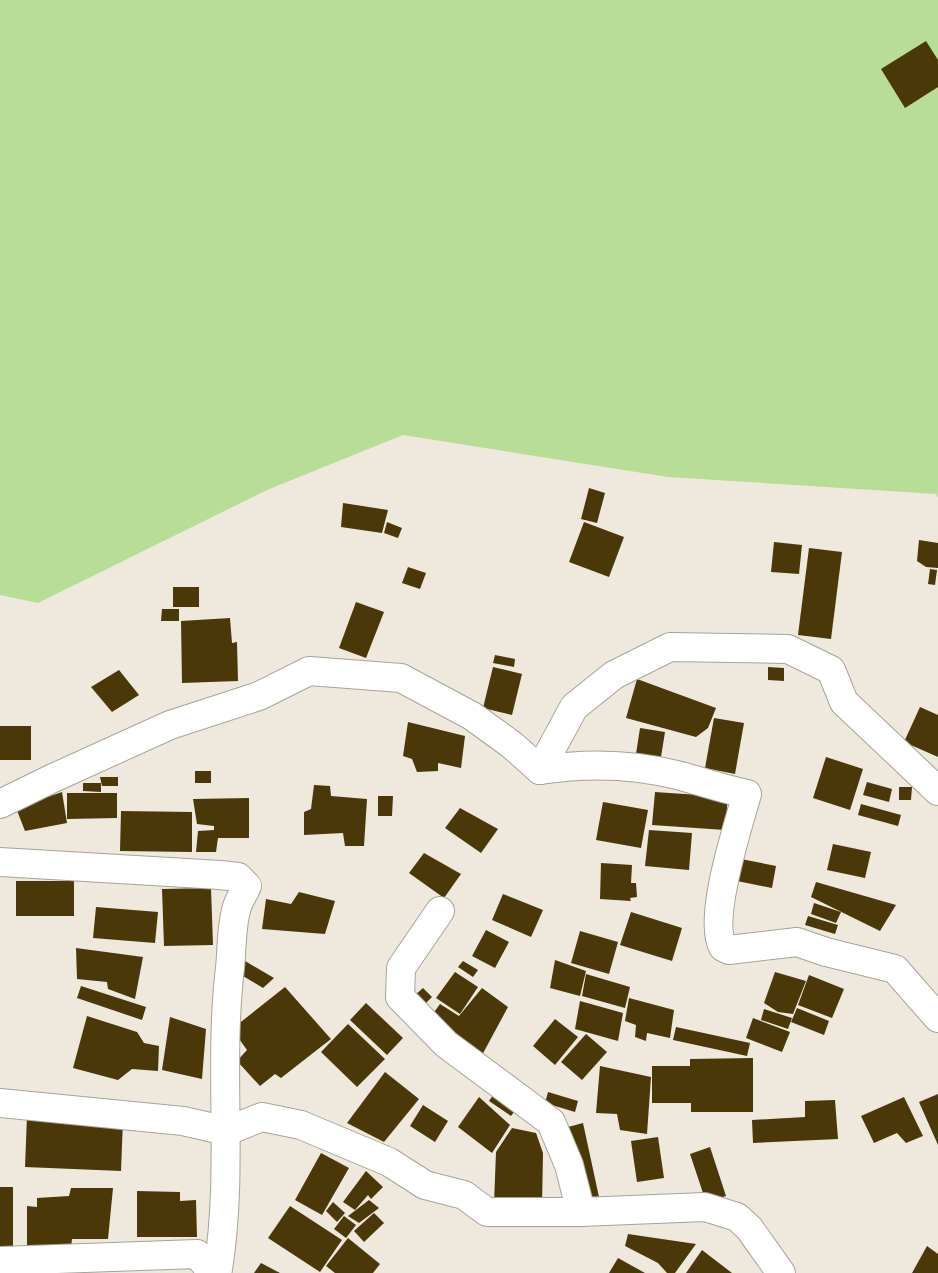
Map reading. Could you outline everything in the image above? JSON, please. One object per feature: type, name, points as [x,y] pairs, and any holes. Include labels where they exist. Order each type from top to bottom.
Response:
[{"type":"street","points":[[540,770],[574,707],[614,675],[670,647],[788,649],[831,670],[844,702],[938,792]]},
{"type":"street","points":[[0,804],[170,725],[259,696],[309,671],[401,678],[472,716],[512,745],[540,770]]},
{"type":"street","points":[[540,770],[574,765],[642,768],[677,775],[710,786],[747,794],[728,861],[717,930],[723,947],[729,950],[797,942],[826,952],[895,969],[938,1018]]},
{"type":"street","points":[[0,862],[220,875],[238,877],[247,886],[237,908],[227,990],[225,1024],[227,1131],[223,1236],[218,1271],[212,1271],[197,1254],[0,1261]]},
{"type":"street","points":[[440,911],[401,968],[400,997],[446,1044],[550,1122],[568,1165],[581,1212]]},
{"type":"street","points":[[0,1103],[183,1121],[227,1131],[262,1117],[301,1126],[389,1162],[424,1185],[464,1195],[487,1212],[581,1212],[705,1207],[737,1218],[749,1228],[781,1273]]},
{"type":"green space","points":[[0,0],[938,0],[938,498],[936,494],[668,477],[403,435],[267,490],[38,603],[0,595]]},
{"type":"building","points":[[926,41],[938,60],[938,87],[905,108],[881,69]]},
{"type":"building","points":[[589,488],[605,493],[597,523],[581,519]]},
{"type":"building","points":[[343,503],[388,510],[382,533],[341,527]]},
{"type":"building","points":[[387,522],[402,528],[398,538],[384,533]]},
{"type":"building","points":[[584,522],[624,537],[609,577],[569,562]]},
{"type":"building","points":[[919,540],[938,543],[938,568],[926,567],[917,561]]},
{"type":"building","points":[[774,542],[802,545],[799,574],[771,572]]},
{"type":"building","points":[[809,548],[842,552],[831,639],[798,635]]},
{"type":"building","points":[[408,567],[426,573],[420,589],[402,583]]},
{"type":"building","points":[[930,569],[937,570],[935,585],[928,584]]},
{"type":"building","points":[[173,587],[199,587],[199,607],[173,607]]},
{"type":"building","points":[[356,602],[384,612],[366,658],[339,648]]},
{"type":"building","points":[[162,609],[179,609],[179,621],[161,621]]},
{"type":"building","points":[[230,618],[232,643],[237,642],[238,681],[182,683],[181,621]]},
{"type":"building","points":[[495,655],[515,659],[514,667],[493,663]]},
{"type":"building","points":[[493,667],[522,674],[512,715],[483,708]]},
{"type":"building","points":[[768,667],[784,668],[784,681],[768,680]]},
{"type":"building","points":[[119,670],[139,695],[112,712],[91,687]]},
{"type":"building","points":[[637,679],[716,708],[708,728],[696,737],[626,718]]},
{"type":"building","points":[[920,707],[938,715],[938,757],[904,742]]},
{"type":"building","points":[[714,718],[744,723],[735,774],[705,768]]},
{"type":"building","points":[[408,722],[465,736],[461,768],[438,763],[438,771],[417,772],[412,759],[403,756]]},
{"type":"building","points":[[0,726],[31,726],[31,760],[0,760]]},
{"type":"building","points":[[640,728],[665,732],[661,757],[636,754]]},
{"type":"building","points":[[826,757],[863,769],[850,810],[813,798]]},
{"type":"building","points":[[195,771],[211,771],[211,783],[195,783]]},
{"type":"building","points":[[100,777],[118,777],[118,786],[102,786]]},
{"type":"building","points":[[867,782],[892,789],[889,802],[863,795]]},
{"type":"building","points":[[83,783],[101,783],[101,792],[83,791]]},
{"type":"building","points":[[314,785],[330,786],[331,796],[367,799],[364,846],[345,846],[343,833],[304,835],[304,812],[311,809]]},
{"type":"building","points":[[899,787],[912,787],[911,800],[899,800]]},
{"type":"building","points":[[62,792],[67,823],[25,831],[16,808]]},
{"type":"building","points":[[655,792],[728,797],[725,830],[652,825]]},
{"type":"building","points":[[67,793],[117,793],[117,818],[67,819]]},
{"type":"building","points":[[378,796],[393,796],[392,816],[378,816]]},
{"type":"building","points":[[249,798],[249,838],[218,838],[216,852],[196,852],[198,831],[214,830],[214,826],[197,824],[193,799]]},
{"type":"building","points":[[603,802],[648,810],[641,848],[596,840]]},
{"type":"building","points":[[861,804],[901,815],[898,826],[858,815]]},
{"type":"building","points":[[460,808],[498,829],[481,853],[445,828]]},
{"type":"building","points":[[121,811],[192,812],[192,852],[120,851]]},
{"type":"building","points":[[649,830],[692,833],[689,870],[645,866]]},
{"type":"building","points":[[833,844],[871,852],[865,878],[827,870]]},
{"type":"building","points":[[424,853],[461,874],[444,898],[409,873]]},
{"type":"building","points":[[741,859],[776,866],[772,888],[737,881]]},
{"type":"building","points":[[601,863],[632,865],[631,883],[636,883],[637,897],[630,898],[631,901],[600,899]]},
{"type":"building","points":[[16,881],[74,881],[74,916],[16,916]]},
{"type":"building","points":[[816,882],[896,905],[880,931],[811,897]]},
{"type":"building","points":[[211,888],[213,945],[164,946],[162,889]]},
{"type":"building","points":[[299,892],[335,901],[325,934],[262,929],[266,899],[291,904]]},
{"type":"building","points":[[503,894],[543,910],[531,937],[492,920]]},
{"type":"building","points":[[814,903],[841,912],[836,923],[811,914]]},
{"type":"building","points":[[96,907],[158,912],[155,943],[93,938]]},
{"type":"building","points":[[631,912],[682,928],[672,961],[620,945]]},
{"type":"building","points":[[808,916],[838,925],[835,934],[805,925]]},
{"type":"building","points":[[486,930],[509,942],[495,968],[472,956]]},
{"type":"building","points":[[580,931],[618,942],[609,974],[571,963]]},
{"type":"building","points":[[76,948],[143,957],[135,999],[108,989],[107,982],[77,979]]},
{"type":"building","points":[[555,960],[586,971],[580,996],[550,988]]},
{"type":"building","points":[[245,961],[274,978],[263,988],[238,973]]},
{"type":"building","points":[[463,961],[478,970],[473,977],[458,967]]},
{"type":"building","points":[[455,972],[478,987],[460,1014],[436,998]]},
{"type":"building","points":[[775,972],[806,981],[793,1014],[778,1012],[764,1003]]},
{"type":"building","points":[[586,974],[630,987],[625,1008],[582,996]]},
{"type":"building","points":[[809,975],[844,989],[832,1018],[798,1005]]},
{"type":"building","points":[[81,986],[146,1007],[142,1020],[77,998]]},
{"type":"building","points":[[285,987],[331,1039],[281,1078],[275,1074],[260,1086],[237,1061],[247,1050],[232,1029]]},
{"type":"building","points":[[423,988],[432,997],[423,1006],[414,996]]},
{"type":"building","points":[[482,988],[508,1007],[481,1057],[432,1015],[440,1004],[459,1016]]},
{"type":"building","points":[[629,998],[674,1010],[670,1038],[647,1033],[646,1041],[635,1037],[636,1025],[625,1021]]},
{"type":"building","points":[[580,1001],[623,1013],[618,1041],[575,1029]]},
{"type":"building","points":[[366,1003],[403,1038],[387,1055],[350,1020]]},
{"type":"building","points":[[797,1008],[829,1021],[824,1035],[791,1022]]},
{"type":"building","points":[[764,1009],[792,1018],[788,1029],[761,1020]]},
{"type":"building","points":[[87,1016],[137,1032],[144,1043],[159,1046],[158,1071],[132,1069],[118,1080],[73,1068]]},
{"type":"building","points":[[170,1017],[206,1029],[202,1079],[162,1070]]},
{"type":"building","points":[[753,1018],[790,1032],[782,1052],[746,1038]]},
{"type":"building","points":[[555,1019],[578,1037],[555,1065],[533,1046]]},
{"type":"building","points":[[348,1024],[385,1059],[357,1087],[321,1052]]},
{"type":"building","points":[[676,1027],[750,1043],[747,1056],[673,1040]]},
{"type":"building","points":[[586,1034],[607,1052],[582,1080],[561,1062]]},
{"type":"building","points":[[753,1058],[753,1112],[691,1112],[691,1103],[652,1103],[652,1066],[690,1066],[690,1059]]},
{"type":"building","points":[[600,1066],[651,1077],[647,1134],[620,1130],[617,1114],[596,1113]]},
{"type":"building","points":[[385,1072],[419,1099],[384,1142],[347,1123]]},
{"type":"building","points":[[496,1091],[518,1107],[511,1116],[489,1101]]},
{"type":"building","points":[[548,1092],[578,1101],[575,1112],[545,1103]]},
{"type":"building","points":[[938,1094],[938,1145],[919,1102]]},
{"type":"building","points":[[479,1097],[510,1125],[492,1153],[458,1127]]},
{"type":"building","points":[[904,1097],[923,1136],[906,1143],[897,1133],[874,1143],[861,1116]]},
{"type":"building","points":[[835,1100],[838,1139],[753,1143],[752,1120],[805,1117],[805,1101]]},
{"type":"building","points":[[423,1105],[448,1121],[435,1142],[410,1126]]},
{"type":"building","points":[[27,1116],[123,1120],[121,1171],[25,1167]]},
{"type":"building","points":[[583,1123],[599,1197],[583,1196],[568,1127]]},
{"type":"building","points":[[512,1128],[536,1133],[543,1153],[542,1206],[494,1204],[496,1152]]},
{"type":"building","points":[[658,1137],[664,1178],[637,1182],[631,1141]]},
{"type":"building","points":[[710,1147],[726,1196],[706,1202],[690,1154]]},
{"type":"building","points":[[321,1153],[349,1168],[322,1215],[295,1200]]},
{"type":"building","points":[[366,1171],[383,1187],[371,1199],[368,1195],[355,1210],[343,1202]]},
{"type":"building","points":[[0,1187],[13,1187],[13,1248],[0,1248]]},
{"type":"building","points":[[71,1188],[113,1188],[108,1239],[72,1239],[71,1248],[27,1254],[27,1206],[37,1207],[37,1198],[69,1196]]},
{"type":"building","points":[[137,1191],[180,1192],[180,1201],[196,1200],[197,1237],[137,1237]]},
{"type":"building","points":[[369,1200],[379,1208],[359,1223],[348,1216]]},
{"type":"building","points":[[333,1202],[345,1213],[337,1222],[326,1211]]},
{"type":"building","points":[[290,1206],[342,1240],[320,1272],[268,1238]]},
{"type":"building","points":[[374,1213],[384,1223],[364,1242],[354,1231]]},
{"type":"building","points":[[344,1216],[356,1225],[346,1238],[334,1229]]},
{"type":"building","points":[[628,1234],[696,1244],[675,1273],[667,1273],[658,1263],[625,1246]]},
{"type":"building","points":[[348,1238],[380,1264],[373,1273],[335,1273],[326,1266]]},
{"type":"building","points":[[927,1246],[938,1254],[938,1273],[912,1273]]},
{"type":"building","points":[[702,1250],[732,1273],[686,1273]]},
{"type":"building","points":[[618,1258],[645,1273],[609,1273]]},
{"type":"building","points":[[261,1263],[280,1273],[254,1273]]}]
